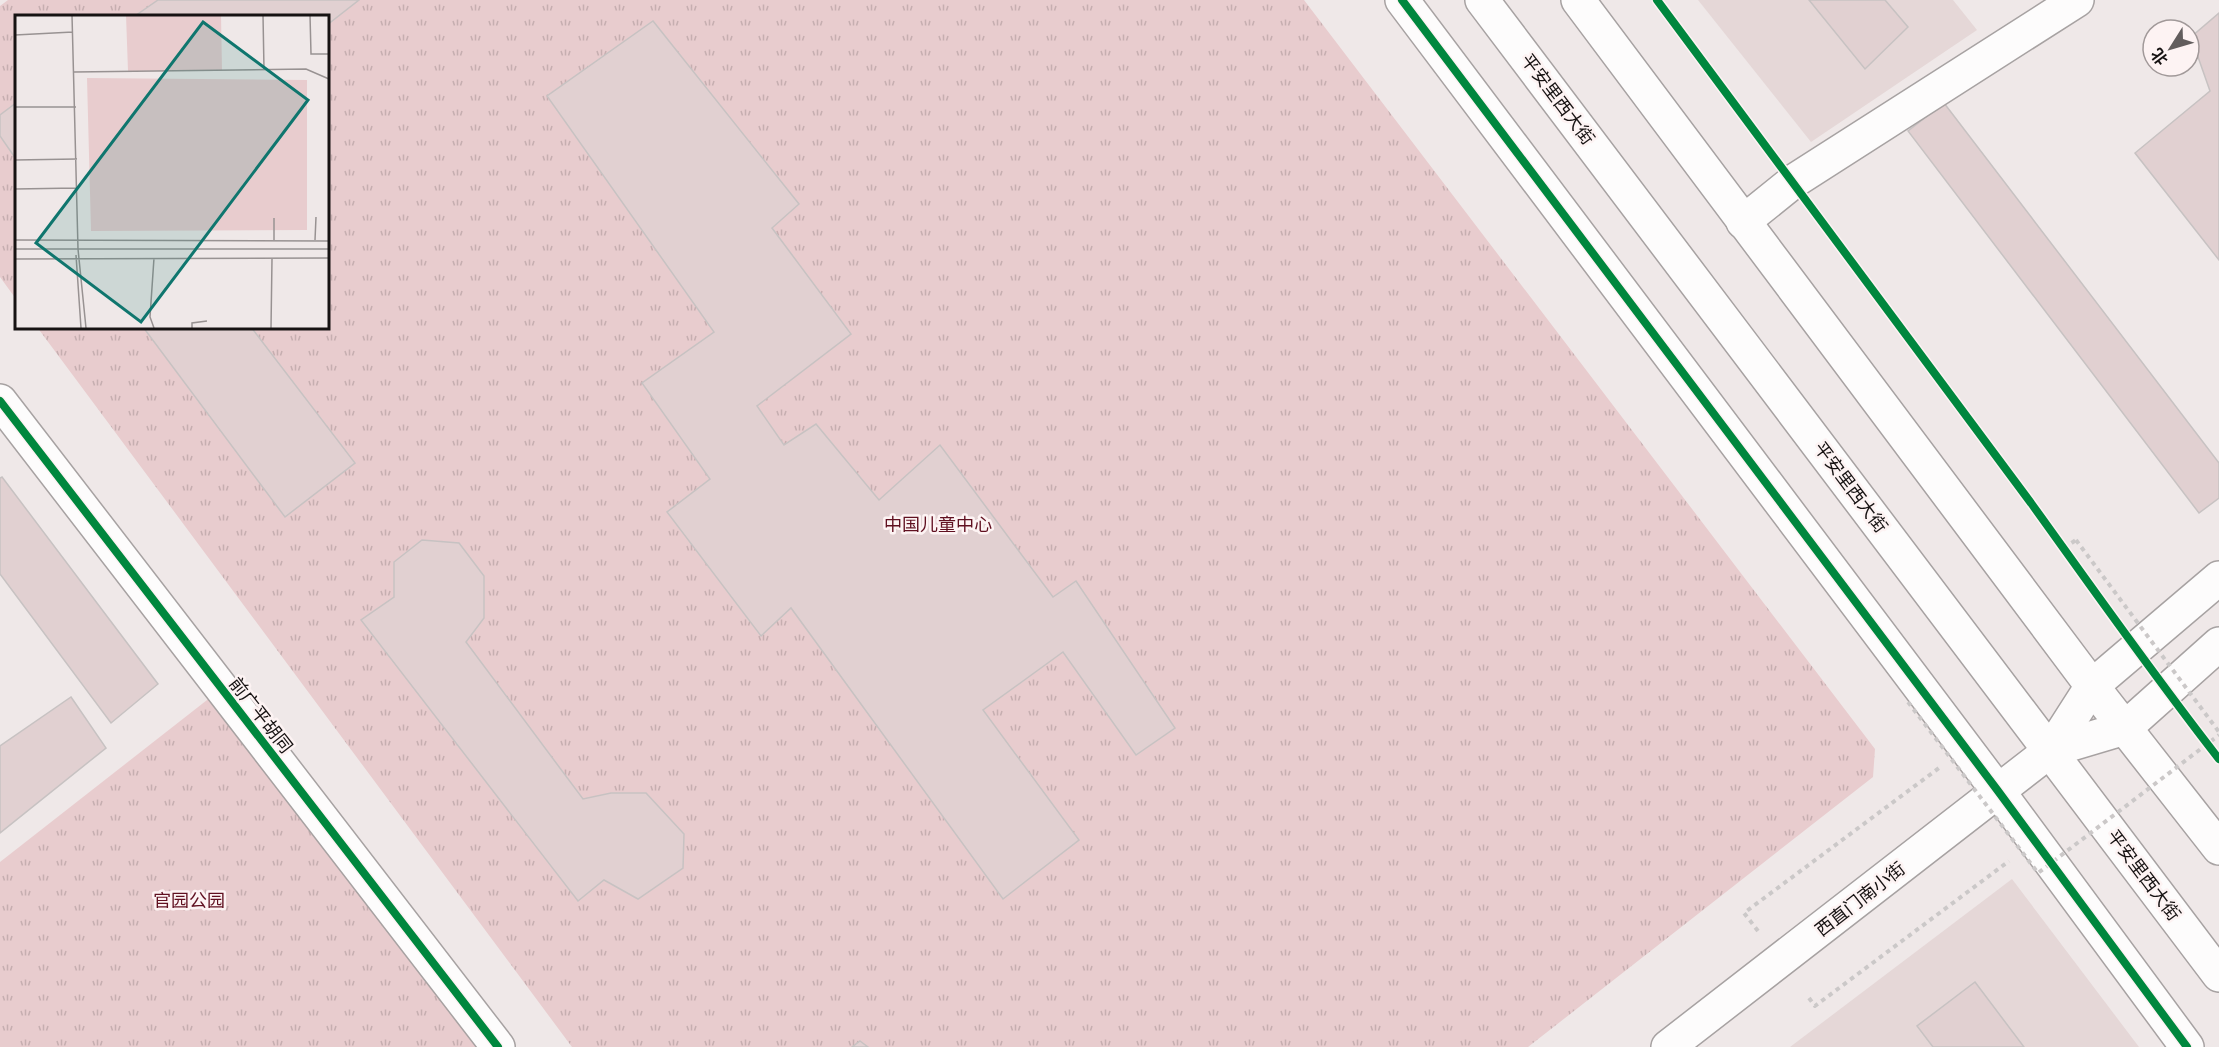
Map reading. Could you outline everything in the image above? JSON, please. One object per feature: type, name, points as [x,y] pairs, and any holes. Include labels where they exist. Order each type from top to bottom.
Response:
[{"type":"street","points":[[1402,0],[1998,791],[2187,1047]]},
{"type":"street","name":"平安里西大街","points":[[1482,0],[2219,975]]},
{"type":"street","points":[[1578,0],[2092,686],[2219,848]]},
{"type":"street","points":[[1743,222],[1794,181],[2077,0]]},
{"type":"street","name":"前广平胡同","points":[[7,423],[498,1047]]},
{"type":"street","name":"西直门南小街","points":[[1668,1047],[2051,750],[2092,686],[2219,578]]},
{"type":"street","name":"西直门南小街","points":[[2051,750],[2125,728],[2219,644]]},
{"type":"path","points":[[2056,538],[2070,557]]},
{"type":"path","points":[[1908,702],[2038,873],[2219,734],[2076,540],[2064,548]]},
{"type":"path","points":[[2199,734],[2212,751]]},
{"type":"path","points":[[1758,932],[1744,913],[1951,758]]},
{"type":"path","points":[[1809,998],[1815,1006],[2012,859]]},
{"type":"shaded area","points":[[1698,0],[1953,0],[1977,30],[1811,142]]},
{"type":"shaded area","points":[[2012,879],[2139,1047],[1790,1047]]},
{"type":"green space","name":"中国儿童中心","points":[[8,0],[1304,0],[1875,749],[1873,777],[1528,1047],[572,1047],[38,328],[328,328],[328,15],[15,15],[15,298],[0,277],[0,6]]},
{"type":"green space","name":"官园公园","points":[[216,693],[492,1047],[0,1047],[0,862]]},
{"type":"building","points":[[158,0],[359,0],[328,24],[328,15],[136,15]]},
{"type":"building","points":[[1809,0],[1885,0],[1908,27],[1865,69]]},
{"type":"building","points":[[2219,13],[2219,260],[2135,153],[2210,91],[2201,65],[2201,28]]},
{"type":"building","points":[[653,21],[799,204],[772,228],[851,334],[757,406],[784,445],[816,424],[879,500],[940,445],[1053,597],[1076,581],[1175,728],[1136,755],[1063,652],[983,710],[1079,840],[1003,899],[791,608],[761,636],[667,512],[710,479],[642,383],[714,332],[547,96]]},
{"type":"building","points":[[1944,103],[2219,463],[2219,498],[2199,513],[1908,131]]},
{"type":"building","points":[[15,104],[15,158],[0,136],[0,115]]},
{"type":"building","points":[[144,328],[252,328],[355,463],[285,517]]},
{"type":"building","points":[[2,477],[158,684],[111,723],[0,574],[0,478]]},
{"type":"building","points":[[422,540],[459,543],[484,576],[484,618],[466,642],[583,799],[611,793],[646,793],[684,834],[683,868],[638,899],[604,880],[578,901],[361,620],[394,597],[394,562]]},
{"type":"building","points":[[71,697],[106,748],[0,833],[0,746]]},
{"type":"building","points":[[1975,982],[2024,1047],[1933,1047],[1917,1026]]},
{"type":"building","points":[[860,1041],[868,1047],[852,1047]]},
{"type":"cycle path","points":[[1402,0],[1998,791],[2187,1047]]},
{"type":"cycle path","points":[[1657,0],[2219,759]]},
{"type":"cycle path","points":[[0,401],[498,1047]]}]
